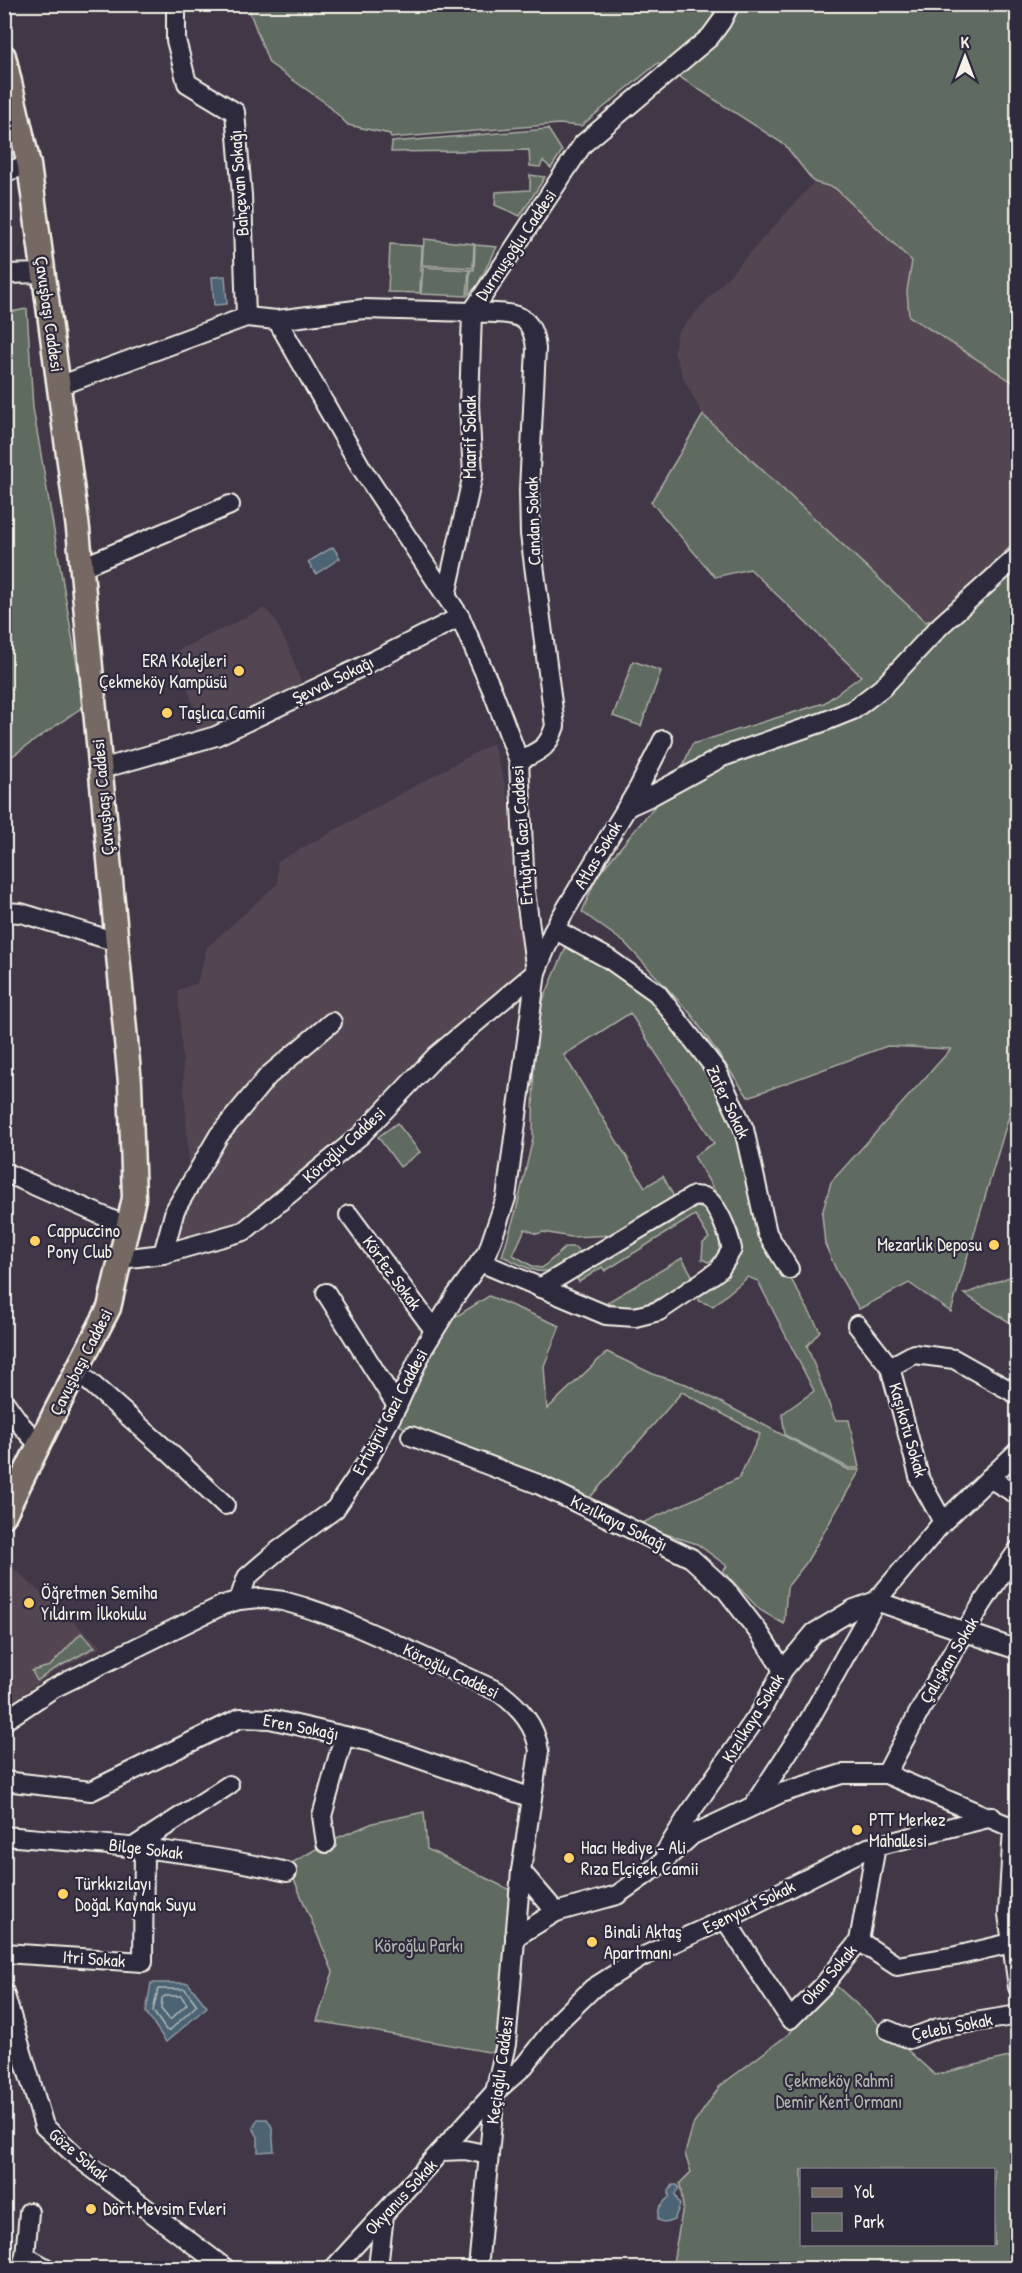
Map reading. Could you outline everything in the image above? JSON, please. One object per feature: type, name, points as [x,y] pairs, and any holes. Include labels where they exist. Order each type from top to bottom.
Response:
[{"type":"main road","name":"Çavuşbaşı Caddesi","points":[[4,56],[28,165],[60,386],[82,567],[130,1095],[134,1198],[109,1308],[4,1516]]},
{"type":"street","name":"Bahçevan Sokağı","points":[[176,4],[176,40],[187,82],[235,112],[242,195],[246,317]]},
{"type":"street","name":"Durmuşoğlu Caddesi","points":[[60,386],[246,317],[277,320],[363,309],[472,312],[583,144],[710,37],[730,4]]},
{"type":"street","points":[[4,172],[28,165]]},
{"type":"street","points":[[4,274],[43,273]]},
{"type":"street","name":"Maarif Sokak","points":[[446,596],[473,474],[469,405],[472,312]]},
{"type":"street","name":"Candan Sokak","points":[[472,312],[519,316],[527,321],[532,329],[536,349],[529,490],[530,534],[555,726],[550,741],[542,749],[519,761]]},
{"type":"street","name":"Ertuğrul Gazi Caddesi","points":[[239,1600],[248,1577],[275,1553],[336,1509],[367,1462],[434,1330],[488,1251],[506,1198],[536,972],[525,891],[519,761],[493,692],[460,617],[362,469],[277,320]]},
{"type":"street","points":[[82,567],[230,506]]},
{"type":"street","points":[[627,807],[722,757],[853,710],[883,687],[941,625],[1017,556]]},
{"type":"street","name":"Şevval Sokağı","points":[[101,769],[216,736],[460,617]]},
{"type":"street","name":"Atlas Sokak","points":[[536,972],[554,930],[627,807],[663,740]]},
{"type":"street","points":[[4,912],[21,913],[117,942]]},
{"type":"street","name":"Zafer Sokak","points":[[554,930],[609,959],[657,993],[717,1071],[744,1129],[767,1233],[789,1269]]},
{"type":"street","name":"Köroğlu Caddesi","points":[[121,1259],[163,1254],[244,1231],[361,1136],[436,1056],[536,972]]},
{"type":"street","points":[[163,1254],[175,1210],[219,1136],[268,1076],[332,1022]]},
{"type":"street","points":[[4,1172],[128,1227]]},
{"type":"street","points":[[480,1262],[540,1288],[606,1315],[617,1317],[644,1315],[659,1311],[720,1269],[732,1249],[729,1232],[711,1203],[704,1197],[694,1196],[540,1288]]},
{"type":"street","name":"Körfez Sokak","points":[[349,1215],[434,1330]]},
{"type":"street","points":[[326,1293],[397,1406]]},
{"type":"street","points":[[857,1325],[890,1367]]},
{"type":"street","name":"Kaşıkotu Sokak","points":[[943,1522],[921,1480],[890,1367],[914,1354],[954,1359],[1017,1395]]},
{"type":"street","points":[[77,1371],[225,1505]]},
{"type":"street","points":[[4,1401],[40,1446]]},
{"type":"street","name":"Kızılkaya Sokağı","points":[[411,1436],[538,1484],[692,1558],[726,1590],[760,1634],[783,1670]]},
{"type":"street","points":[[752,1807],[807,1722],[876,1601],[943,1522],[1017,1451]]},
{"type":"street","points":[[989,1478],[1017,1495]]},
{"type":"street","name":"Çalışkan Sokak","points":[[886,1774],[918,1713],[1017,1550]]},
{"type":"street","name":"Köroğlu Caddesi","points":[[4,1721],[52,1689],[223,1605],[239,1600],[260,1598],[283,1601],[339,1619],[499,1692],[523,1713],[538,1741],[538,1769],[521,1871]]},
{"type":"street","points":[[876,1601],[1017,1650]]},
{"type":"street","name":"Kızılkaya Sokak","points":[[658,1866],[687,1817],[760,1712],[783,1670],[814,1633],[854,1609],[876,1601]]},
{"type":"street","name":"Eren Sokağı","points":[[4,1781],[91,1791],[240,1718],[270,1719],[371,1742],[532,1798]]},
{"type":"street","points":[[326,1843],[322,1816],[344,1736]]},
{"type":"street","points":[[515,1937],[556,1912],[617,1895],[658,1866],[692,1835],[780,1793],[842,1774],[886,1774],[935,1796],[1016,1826],[1008,1914],[1013,1936],[1017,1988]]},
{"type":"street","points":[[139,1847],[229,1785]]},
{"type":"street","name":"Esenyurt Sokak","points":[[495,2092],[524,2066],[559,2021],[593,1988],[642,1957],[725,1919],[868,1848],[992,1817]]},
{"type":"street","name":"Bilge Sokak","points":[[4,1836],[139,1847],[243,1861],[287,1872]]},
{"type":"street","name":"Okan Sokak","points":[[725,1919],[790,2019],[823,1986],[859,1941],[876,1846]]},
{"type":"street","name":"Itri Sokak","points":[[4,1953],[143,1962],[139,1847]]},
{"type":"street","points":[[521,1871],[556,1912]]},
{"type":"street","name":"Keçiağılı Caddesi","points":[[478,2268],[495,2092],[506,2033],[521,1871]]},
{"type":"street","points":[[859,1941],[897,1966],[956,1956],[1013,1936]]},
{"type":"street","name":"Göze Sokak","points":[[4,1992],[44,2126],[75,2156],[225,2268]]},
{"type":"street","name":"Çelebi Sokak","points":[[888,2030],[909,2039],[938,2028],[1017,2015]]},
{"type":"street","points":[[506,2033],[513,2046],[519,2050],[537,2051]]},
{"type":"street","name":"Okyanus Sokak","points":[[334,2268],[495,2092]]},
{"type":"street","points":[[443,2151],[465,2150],[489,2155]]},
{"type":"street","points":[[29,2212],[23,2262],[46,2268]]},
{"type":"street","points":[[378,2268],[384,2215]]},
{"type":"shaded area","points":[[814,182],[835,187],[912,261],[907,291],[909,316],[1017,385],[1017,540],[941,615],[926,622],[703,415],[684,380],[674,352],[677,333]]},
{"type":"shaded area","name":"ERA Kolejleri Çekmeköy Kampüsü","points":[[265,608],[274,618],[288,646],[304,690],[199,737],[194,721],[197,715],[174,652]]},
{"type":"shaded area","points":[[493,743],[505,784],[525,891],[536,972],[244,1231],[163,1254],[190,1184],[178,990],[197,983],[207,947],[278,883],[277,862]]},
{"type":"shaded area","name":"Öğretmen Semiha Yıldırım İlkokulu","points":[[4,1560],[102,1647],[52,1673],[5,1707]]},
{"type":"green space","points":[[247,5],[1017,5],[1017,385],[909,316],[907,291],[912,261],[835,188],[814,182],[785,145],[658,63],[581,126],[559,124],[391,138],[390,134],[348,125],[327,104],[269,63]]},
{"type":"green space","points":[[548,129],[562,151],[551,168],[543,161],[540,167],[530,166],[529,150],[391,152],[392,142]]},
{"type":"green space","points":[[530,175],[545,177],[520,216],[495,205],[496,192],[530,190]]},
{"type":"green space","points":[[424,239],[474,244],[473,268],[422,265]]},
{"type":"green space","points":[[390,244],[422,246],[420,293],[388,292]]},
{"type":"green space","points":[[475,245],[497,247],[477,286],[469,294],[470,270],[474,270]]},
{"type":"green space","points":[[423,267],[469,270],[467,296],[421,294]]},
{"type":"green space","points":[[27,309],[33,408],[84,706],[5,761],[5,313]]},
{"type":"green space","points":[[703,415],[926,622],[941,615],[1017,540],[1017,1089],[951,1312],[909,1283],[859,1309],[837,1272],[825,1244],[822,1214],[831,1182],[951,1049],[887,1046],[748,1097],[691,1014],[625,943],[582,912],[597,876],[678,778],[692,744],[824,703],[861,676],[750,569],[715,577],[651,502]]},
{"type":"green space","points":[[633,661],[661,671],[641,726],[613,716]]},
{"type":"green space","points":[[568,943],[648,995],[704,1070],[730,1114],[759,1235],[792,1281],[820,1331],[807,1346],[835,1420],[849,1420],[859,1468],[849,1468],[785,1435],[782,1414],[814,1391],[758,1281],[748,1277],[713,1306],[699,1301],[699,1297],[724,1279],[736,1264],[741,1246],[738,1231],[694,1156],[714,1143],[630,1013],[564,1055],[645,1187],[663,1176],[674,1197],[615,1235],[571,1237],[543,1232],[537,1234],[525,1229],[513,1255],[534,1267],[542,1268],[566,1247],[575,1247],[580,1252],[579,1256],[548,1271],[534,1270],[502,1256],[516,1211],[533,1138],[534,1021]]},
{"type":"green space","points":[[397,1123],[420,1152],[400,1167],[378,1137]]},
{"type":"green space","points":[[697,1207],[704,1209],[718,1238],[719,1253],[715,1258],[708,1262],[702,1259],[703,1243],[709,1238],[695,1215],[605,1271],[602,1267],[579,1282],[577,1279],[580,1275]]},
{"type":"green space","points":[[682,1258],[692,1275],[688,1282],[659,1299],[640,1306],[618,1306],[606,1303]]},
{"type":"green space","points":[[1017,1274],[1017,1327],[964,1294],[965,1294]]},
{"type":"green space","points":[[489,1296],[560,1326],[544,1366],[547,1409],[607,1352],[655,1375],[686,1384],[849,1470],[860,1470],[806,1563],[787,1587],[784,1624],[760,1610],[723,1571],[727,1566],[697,1544],[638,1525],[739,1478],[760,1434],[682,1392],[586,1502],[440,1446],[389,1420],[434,1330]]},
{"type":"green space","points":[[81,1633],[95,1647],[37,1681],[32,1671],[50,1666]]},
{"type":"green space","name":"Köroğlu Parkı","points":[[424,1812],[427,1849],[514,1892],[508,1968],[494,2053],[317,2021],[333,1972],[288,1865],[332,1840],[373,1823]]},
{"type":"green space","name":"Çekmeköy Rahmi Demir Kent Ormanı","points":[[831,1981],[935,2075],[1017,2055],[1017,2268],[672,2268],[683,2207],[680,2183],[691,2172],[685,2154],[693,2125],[720,2086],[790,2033]]},
{"type":"water","points":[[225,276],[227,304],[214,305],[212,277]]},
{"type":"water","points":[[333,547],[340,558],[316,574],[308,562]]},
{"type":"water","points":[[151,1983],[188,1983],[207,2007],[166,2042],[146,2012]]},
{"type":"water","points":[[258,2119],[267,2119],[272,2127],[274,2151],[258,2152],[258,2137],[253,2128]]},
{"type":"water","points":[[673,2185],[679,2188],[675,2195],[680,2205],[674,2220],[666,2223],[658,2220],[658,2212],[669,2197],[669,2191]]},
{"type":"place","name":"ERA Kolejleri Çekmeköy Kampüsü","points":[[239,671]]},
{"type":"place","name":"Taşlıca Camii","points":[[167,713]]},
{"type":"place","name":"Cappuccino Pony Club","points":[[35,1241]]},
{"type":"place","name":"Mezarlık Deposu","points":[[994,1245]]},
{"type":"place","name":"Öğretmen Semiha Yıldırım İlkokulu","points":[[29,1603]]},
{"type":"place","name":"PTT Merkez Mahallesi","points":[[857,1830]]},
{"type":"place","name":"Hacı Hediye - Ali Rıza Elçiçek Camii","points":[[569,1858]]},
{"type":"place","name":"Türkkızılayı Doğal Kaynak Suyu","points":[[63,1894]]},
{"type":"place","name":"Binali Aktaş Apartmanı","points":[[592,1942]]},
{"type":"place","name":"Dört Mevsim Evleri","points":[[91,2209]]}]
